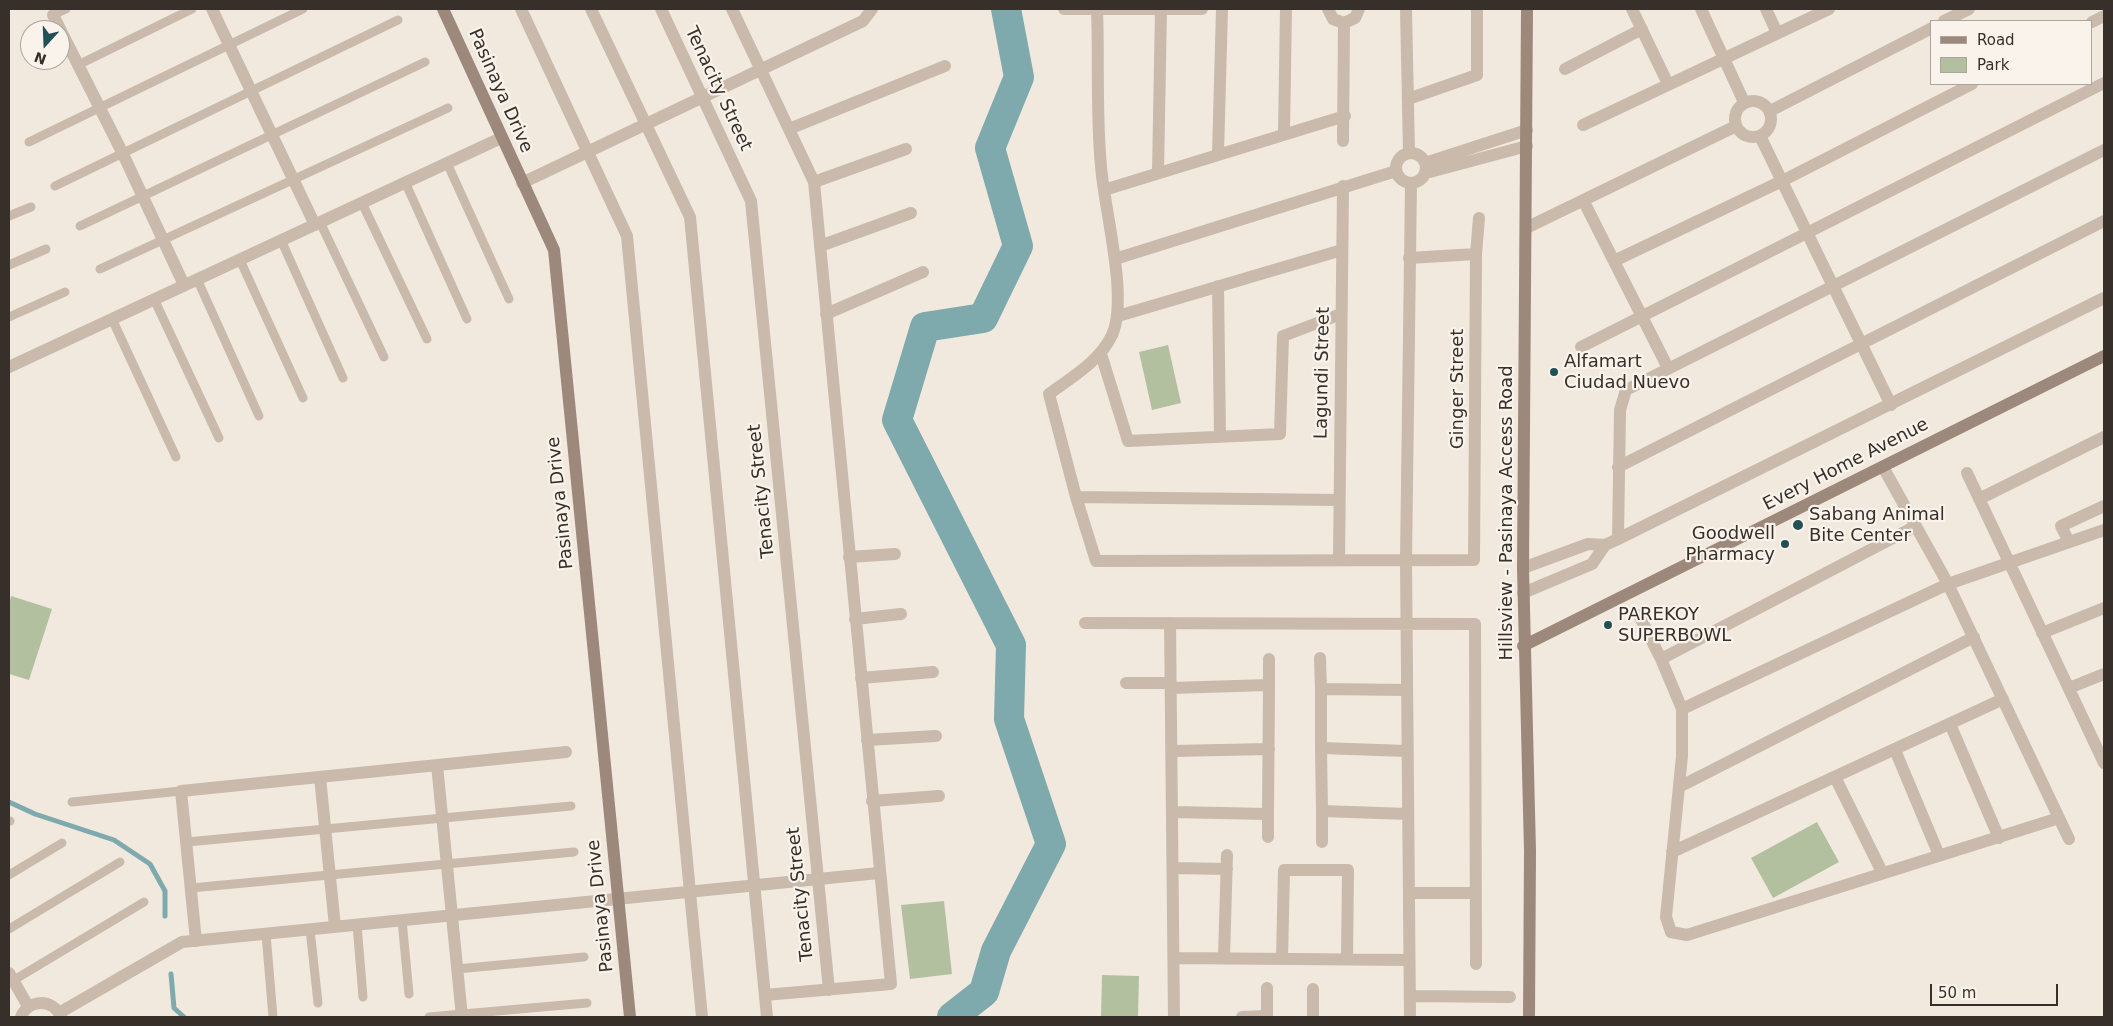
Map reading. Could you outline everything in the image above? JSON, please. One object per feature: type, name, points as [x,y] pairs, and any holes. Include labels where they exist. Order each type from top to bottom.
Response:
[{"type":"street","points":[[212,9],[294,180],[318,223]]},
{"type":"street","name":"Pasinaya Drive","points":[[443,9],[554,250],[630,1017]]},
{"type":"street","points":[[521,9],[627,236],[702,1017]]},
{"type":"street","points":[[591,9],[644,124],[690,216],[767,1017]]},
{"type":"street","name":"Tenacity Street","points":[[661,9],[751,201],[829,990]]},
{"type":"street","points":[[522,183],[862,21],[872,9]]},
{"type":"street","points":[[1064,9],[1202,9]]},
{"type":"street","points":[[1158,173],[1161,9]]},
{"type":"street","points":[[1218,154],[1222,9]]},
{"type":"street","points":[[1284,134],[1286,9]]},
{"type":"street","points":[[1328,9],[1333,18],[1344,22],[1355,18],[1359,9]]},
{"type":"street","points":[[1406,9],[1409,153]]},
{"type":"street","points":[[1408,99],[1477,75],[1478,9]]},
{"type":"street","name":"Hillsview - Pasinaya Access Road","points":[[1526,9],[1527,146],[1523,593],[1530,852],[1529,1017]]},
{"type":"street","points":[[1632,9],[1668,84]]},
{"type":"street","points":[[1701,9],[1744,102]]},
{"type":"street","points":[[1766,9],[1777,33]]},
{"type":"street","points":[[1583,125],[1829,9]]},
{"type":"street","points":[[1946,20],[1969,9]]},
{"type":"street","points":[[737,10],[760,68],[814,182],[872,802],[891,984],[765,995]]},
{"type":"street","points":[[1098,10],[1101,166],[1115,259],[1118,316],[1112,335],[1101,354],[1049,394],[1076,497],[1096,561],[1406,560]]},
{"type":"street","points":[[53,14],[123,154],[184,286]]},
{"type":"street","points":[[1343,141],[1344,22]]},
{"type":"street","points":[[1565,69],[1642,29]]},
{"type":"street","points":[[1770,111],[1930,29]]},
{"type":"street","points":[[789,130],[945,66]]},
{"type":"street","points":[[1582,347],[2104,83]]},
{"type":"street","points":[[1614,261],[1782,181],[1970,85]]},
{"type":"street","points":[[1759,101],[1770,111],[1770,125],[1760,136],[1749,137],[1739,131],[1736,126],[1735,115],[1744,102],[1759,101]]},
{"type":"street","points":[[1104,190],[1344,116]]},
{"type":"street","points":[[1526,228],[1736,126]]},
{"type":"street","points":[[1425,168],[1419,155],[1409,153],[1400,157],[1396,171],[1401,180],[1411,183],[1420,180],[1425,168],[1527,130]]},
{"type":"street","points":[[1760,136],[1891,405]]},
{"type":"street","points":[[9,367],[501,138]]},
{"type":"street","points":[[1425,168],[1527,146]]},
{"type":"street","points":[[814,182],[906,149]]},
{"type":"street","points":[[1618,539],[1618,467],[1623,395],[1630,388],[2104,150]]},
{"type":"street","points":[[1115,259],[1343,186],[1396,171]]},
{"type":"street","points":[[1410,1017],[1406,751],[1406,560],[1411,183]]},
{"type":"street","name":"Lagundi Street","points":[[1339,560],[1343,186]]},
{"type":"street","points":[[1583,200],[1668,368]]},
{"type":"street","points":[[820,246],[911,213]]},
{"type":"street","name":"Ginger Street","points":[[1406,560],[1474,560],[1476,254],[1479,218]]},
{"type":"street","points":[[1618,467],[2104,221]]},
{"type":"street","points":[[1118,316],[1342,250]]},
{"type":"street","points":[[1410,258],[1476,254]]},
{"type":"street","points":[[826,314],[923,272]]},
{"type":"street","points":[[1218,286],[1220,436]]},
{"type":"street","points":[[1523,568],[1588,544],[1605,545],[1618,539],[2104,298]]},
{"type":"street","points":[[1101,354],[1128,441],[1280,434],[1283,336],[1341,314]]},
{"type":"street","name":"Every Home Avenue","points":[[1524,646],[2104,356]]},
{"type":"street","points":[[1979,499],[2104,437]]},
{"type":"street","points":[[1883,467],[1948,584],[2069,839]]},
{"type":"street","points":[[1967,473],[2069,688],[2100,743],[2104,763]]},
{"type":"street","points":[[1076,497],[1340,500]]},
{"type":"street","points":[[2069,542],[2061,526],[2104,506]]},
{"type":"street","points":[[1661,659],[1916,526]]},
{"type":"street","points":[[1682,709],[1948,584],[2104,530]]},
{"type":"street","points":[[1523,593],[1592,564],[1605,545]]},
{"type":"street","points":[[849,557],[895,554]]},
{"type":"street","points":[[2042,633],[2104,608]]},
{"type":"street","points":[[855,619],[902,614]]},
{"type":"street","points":[[1639,615],[1661,659],[1682,709],[1682,756],[1666,917],[1671,932],[1678,935],[1686,935],[2059,818]]},
{"type":"street","points":[[1085,623],[1474,624],[1476,964]]},
{"type":"street","points":[[1170,623],[1174,1017]]},
{"type":"street","points":[[1678,787],[1974,637]]},
{"type":"street","points":[[1320,658],[1322,842]]},
{"type":"street","points":[[1268,837],[1269,659]]},
{"type":"street","points":[[861,678],[933,672]]},
{"type":"street","points":[[2069,688],[2104,674]]},
{"type":"street","points":[[1126,683],[1170,686],[1269,685]]},
{"type":"street","points":[[1321,689],[1407,690]]},
{"type":"street","points":[[1672,852],[2003,699]]},
{"type":"street","points":[[1950,724],[1999,838]]},
{"type":"street","points":[[867,740],[936,736]]},
{"type":"street","points":[[1321,748],[1406,751]]},
{"type":"street","points":[[1172,750],[1269,750]]},
{"type":"street","points":[[1895,750],[1939,855]]},
{"type":"street","points":[[196,941],[181,791],[566,752]]},
{"type":"street","points":[[437,765],[462,1016]]},
{"type":"street","points":[[320,777],[336,927]]},
{"type":"street","points":[[1835,777],[1882,872]]},
{"type":"street","points":[[872,802],[939,796]]},
{"type":"street","points":[[1322,811],[1408,814]]},
{"type":"street","points":[[1172,812],[1268,814]]},
{"type":"street","points":[[1224,958],[1228,855]]},
{"type":"street","points":[[1173,868],[1227,869]]},
{"type":"street","points":[[1282,959],[1284,870],[1348,870],[1347,959]]},
{"type":"street","points":[[21,1017],[28,1006],[42,1002],[49,1004],[60,1015],[148,960],[182,942],[879,873]]},
{"type":"street","points":[[1409,894],[1475,893]]},
{"type":"street","points":[[1174,958],[1409,960]]},
{"type":"street","points":[[10,979],[28,1006]]},
{"type":"street","points":[[1242,1017],[1267,1017],[1267,988]]},
{"type":"street","points":[[1313,990],[1314,1017]]},
{"type":"street","points":[[1410,996],[1510,997]]},
{"type":"lane","points":[[53,14],[66,9]]},
{"type":"lane","points":[[78,65],[192,9]]},
{"type":"lane","points":[[29,142],[303,9]]},
{"type":"lane","points":[[55,186],[398,20]]},
{"type":"lane","points":[[80,226],[424,62]]},
{"type":"lane","points":[[100,269],[448,108]]},
{"type":"lane","points":[[447,163],[509,299]]},
{"type":"lane","points":[[405,182],[468,319]]},
{"type":"lane","points":[[362,203],[427,339]]},
{"type":"lane","points":[[9,216],[31,207]]},
{"type":"lane","points":[[318,223],[384,357]]},
{"type":"lane","points":[[281,240],[342,378]]},
{"type":"lane","points":[[9,265],[46,249]]},
{"type":"lane","points":[[240,260],[303,398]]},
{"type":"lane","points":[[198,279],[259,416]]},
{"type":"lane","points":[[9,317],[65,292]]},
{"type":"lane","points":[[154,299],[219,438]]},
{"type":"lane","points":[[112,319],[176,457]]},
{"type":"lane","points":[[72,802],[181,791]]},
{"type":"lane","points":[[187,842],[571,806]]},
{"type":"lane","points":[[9,875],[62,844]]},
{"type":"lane","points":[[191,888],[574,852]]},
{"type":"lane","points":[[9,929],[120,862]]},
{"type":"lane","points":[[10,979],[144,902]]},
{"type":"lane","points":[[402,920],[409,994]]},
{"type":"lane","points":[[357,925],[363,997]]},
{"type":"lane","points":[[310,929],[318,1003]]},
{"type":"lane","points":[[266,934],[273,1017]]},
{"type":"lane","points":[[457,969],[584,957]]},
{"type":"lane","points":[[429,1017],[462,1016],[587,1003]]},
{"type":"green space","points":[[1168,345],[1181,403],[1152,410],[1139,352]]},
{"type":"green space","points":[[11,596],[52,609],[29,680],[9,674],[9,605]]},
{"type":"green space","points":[[1817,822],[1839,862],[1773,898],[1751,858]]},
{"type":"green space","points":[[944,901],[952,974],[910,979],[901,905]]},
{"type":"green space","points":[[1102,975],[1139,976],[1138,1017],[1101,1017]]},
{"type":"waterway","points":[[952,1017],[984,992],[996,951],[1051,844],[1009,719],[1011,645],[897,420],[925,327],[983,318],[1018,246],[990,148],[1019,77],[1006,9]]},
{"type":"waterway","points":[[9,802],[35,814],[114,840],[150,864],[165,891],[165,916]]},
{"type":"waterway","points":[[171,974],[174,1008],[184,1017]]},
{"type":"place","name":"Alfamart Ciudad Nuevo","points":[[1554,372]]},
{"type":"place","name":"Sabang Animal Bite Center","points":[[1798,525]]},
{"type":"place","name":"Goodwell Pharmacy","points":[[1785,544]]},
{"type":"place","name":"PAREKOY SUPERBOWL","points":[[1608,625]]}]
